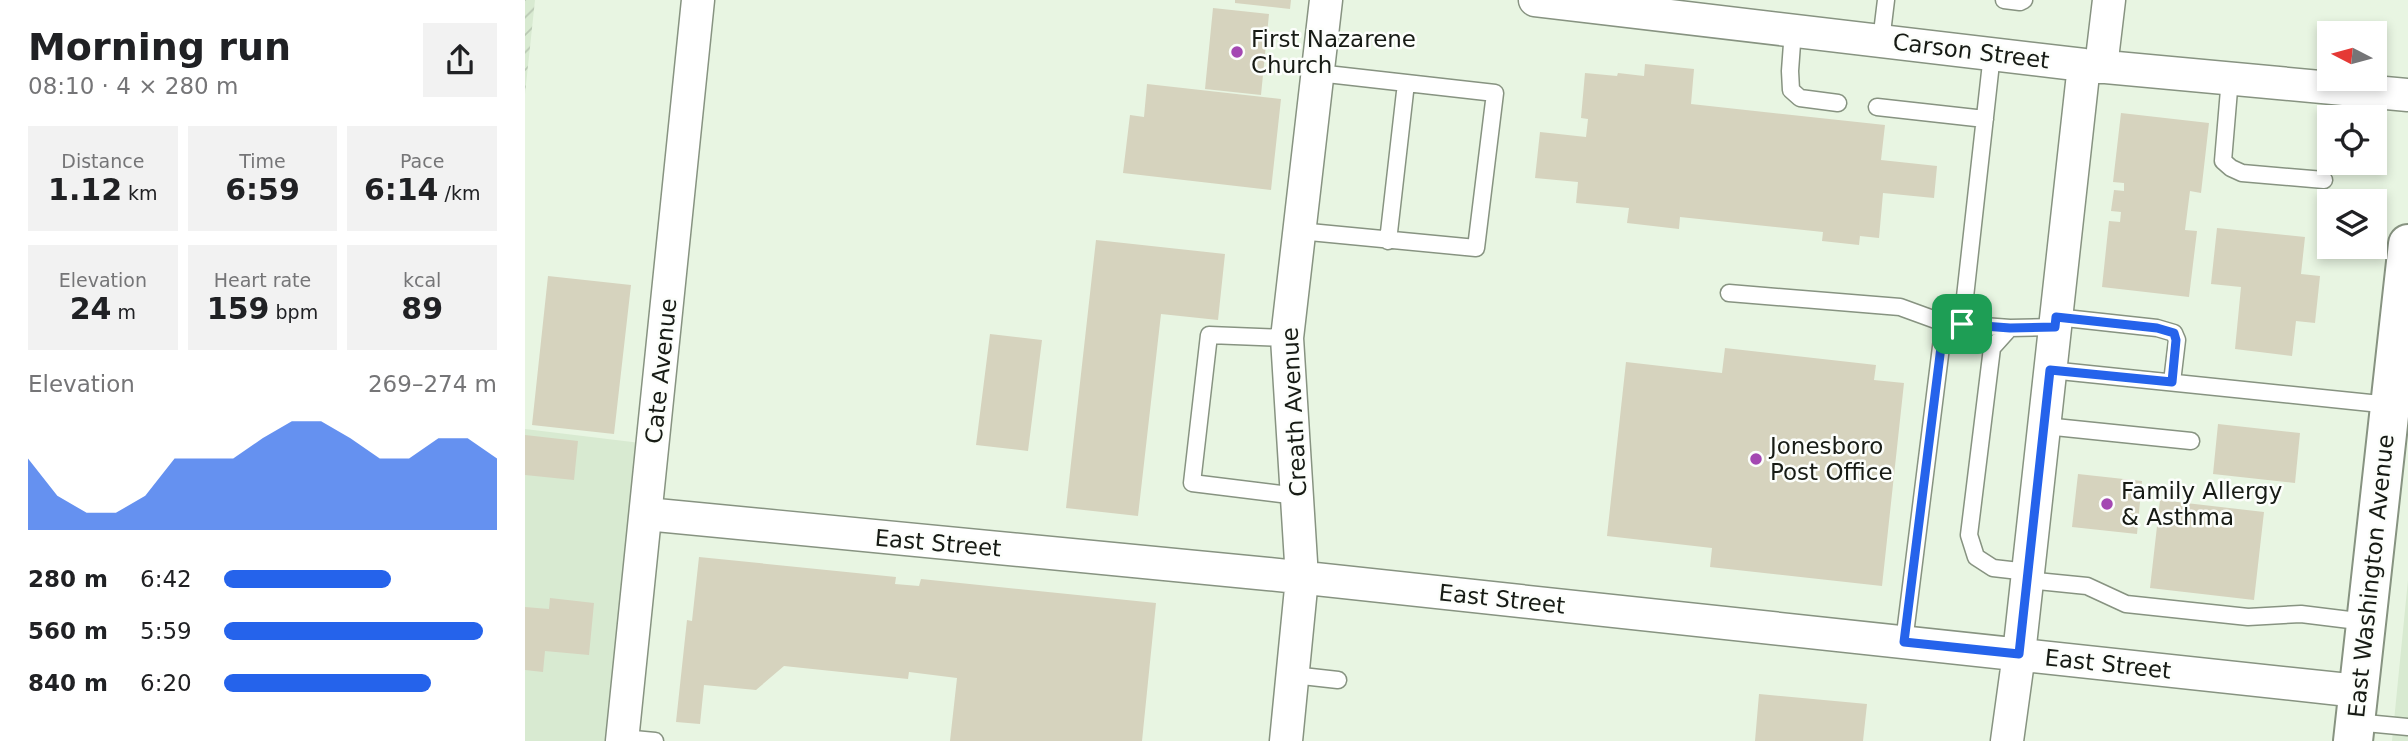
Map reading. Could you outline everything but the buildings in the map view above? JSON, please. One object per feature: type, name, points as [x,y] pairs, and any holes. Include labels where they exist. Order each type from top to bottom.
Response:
[{"type":"street","name":"Cate Avenue","points":[[622,739],[698,0]]},
{"type":"street","name":"Creath Avenue","points":[[1286,741],[1302,578],[1287,338],[1326,0]]},
{"type":"street","name":"Carson Street","points":[[1535,0],[1676,8],[1793,30],[2093,66],[2408,94]]},
{"type":"street","points":[[2007,741],[2056,322],[2093,66],[2109,0]]},
{"type":"street","name":"East Washington Avenue","points":[[2355,718],[2390,405],[2402,360],[2408,244]]},
{"type":"street","name":"East Street","points":[[646,514],[1302,578],[2019,654],[2355,718]]},
{"type":"lane","points":[[1881,41],[1886,0]]},
{"type":"lane","points":[[2004,0],[2024,0]]},
{"type":"lane","points":[[1793,30],[1791,90],[1800,98],[1838,103]]},
{"type":"lane","points":[[1962,324],[1992,54]]},
{"type":"lane","points":[[1299,231],[1476,248],[1495,93],[1318,73]]},
{"type":"lane","points":[[2230,78],[2223,161],[2242,173],[2324,180]]},
{"type":"lane","points":[[1388,241],[1406,83]]},
{"type":"lane","points":[[1877,107],[1985,119]]},
{"type":"lane","points":[[1729,293],[1900,307],[1944,323],[2010,328],[2056,322],[2157,328],[2174,333],[2176,340],[2172,382]]},
{"type":"lane","points":[[1904,642],[1944,323]]},
{"type":"lane","points":[[2010,328],[1992,348],[1969,536],[1976,557],[1993,568],[2087,586],[2126,604],[2248,617],[2301,614],[2366,622]]},
{"type":"lane","points":[[1287,338],[1209,335],[1192,483],[1297,496]]},
{"type":"lane","points":[[2050,370],[2390,405]]},
{"type":"lane","points":[[2045,426],[2191,441]]},
{"type":"lane","points":[[1293,675],[1338,680]]},
{"type":"lane","points":[[2355,718],[2408,727]]},
{"type":"lane","points":[[622,739],[655,741]]},
{"type":"shaded area","points":[[525,0],[535,0],[525,94]]},
{"type":"shaded area","points":[[525,429],[657,445],[626,741],[525,741]]},
{"type":"shaded area","points":[[2408,580],[2408,741],[2392,741]]},
{"type":"place","name":"First Nazarene Church","points":[[1237,52]]},
{"type":"place","name":"Jonesboro Post Office","points":[[1756,459]]},
{"type":"place","name":"Family Allergy & Asthma","points":[[2107,504]]},
{"type":"route","points":[[2056,317],[2157,328],[2174,333],[2176,340],[2172,382],[2050,370],[2019,654],[1904,642],[1944,323],[1962,324],[2010,328],[2055,327],[2056,317]]}]
